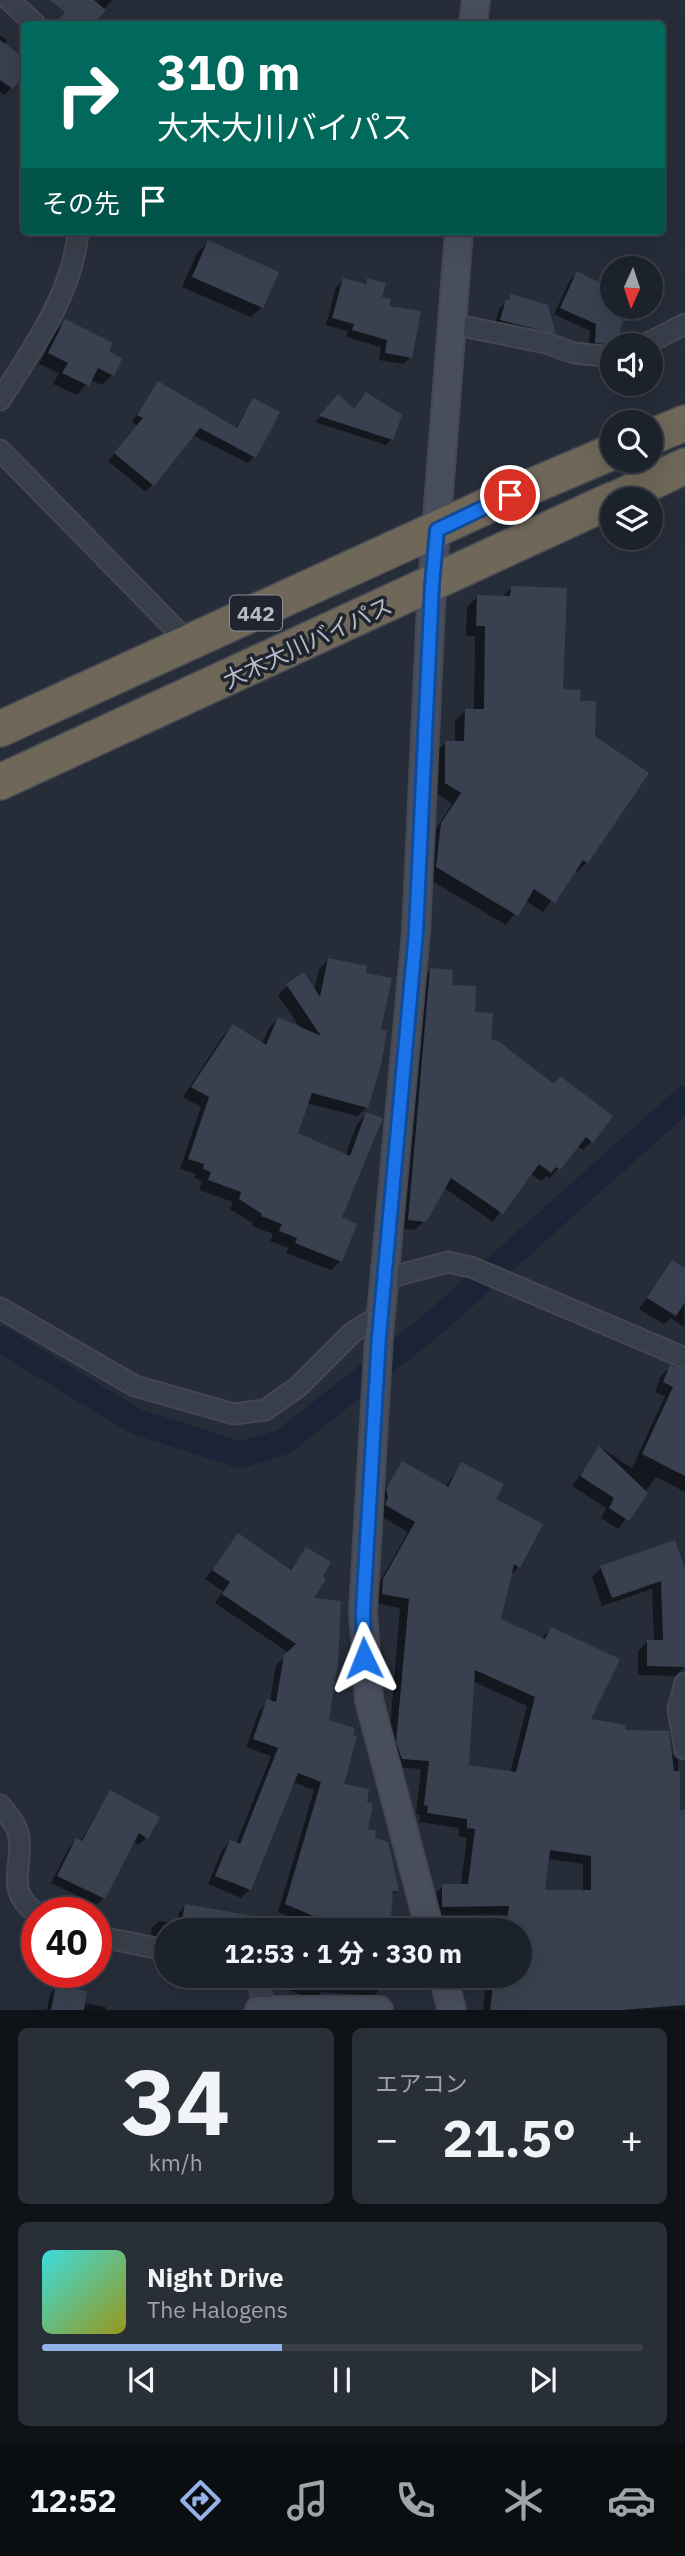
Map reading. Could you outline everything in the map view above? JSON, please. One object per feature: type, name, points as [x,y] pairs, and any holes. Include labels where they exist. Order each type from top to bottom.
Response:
[{"type":"highway","points":[[663,432],[685,423]]},
{"type":"highway","name":"大木大川バイパス","points":[[0,729],[510,495],[600,457]]},
{"type":"highway","name":"大木大川バイパス","points":[[641,487],[685,466]]},
{"type":"highway","name":"大木大川バイパス","points":[[0,782],[600,506]]},
{"type":"street","points":[[9,0],[32,21]]},
{"type":"street","points":[[473,21],[476,0]]},
{"type":"street","points":[[0,400],[34,347],[62,291],[77,246],[78,235]]},
{"type":"street","points":[[427,1918],[369,1700],[364,1658],[363,1611],[380,1326],[416,932],[432,585],[459,235]]},
{"type":"street","points":[[453,324],[546,343],[574,353],[600,356]]},
{"type":"street","points":[[663,335],[685,324]]},
{"type":"street","points":[[0,450],[189,643]]},
{"type":"street","points":[[384,1279],[448,1262],[471,1267],[685,1358]]},
{"type":"street","points":[[0,1308],[135,1386],[234,1414],[265,1410],[298,1387],[353,1332],[380,1326]]},
{"type":"street","points":[[685,1683],[678,1709],[685,1749]]},
{"type":"street","points":[[0,1805],[14,1822],[19,1838],[16,1881],[21,1897]]},
{"type":"street","points":[[112,1939],[154,1948]]},
{"type":"street","points":[[258,1988],[262,2009],[379,2010]]},
{"type":"street","points":[[446,1988],[452,2010]]},
{"type":"building","points":[[50,0],[94,0],[106,10],[96,21],[57,21],[65,12]]},
{"type":"building","points":[[0,40],[21,56],[21,78],[13,89],[0,80]]},
{"type":"building","points":[[208,240],[279,272],[263,308],[192,277]]},
{"type":"building","points":[[577,271],[600,283],[600,319],[625,319],[620,333],[600,333],[600,343],[595,343],[596,324],[560,308]]},
{"type":"building","points":[[343,278],[366,284],[367,278],[386,283],[382,297],[391,299],[389,306],[421,311],[412,358],[385,353],[387,340],[352,330],[354,324],[332,318]]},
{"type":"building","points":[[511,294],[548,305],[556,334],[500,320],[506,299],[509,300]]},
{"type":"building","points":[[65,319],[113,343],[109,351],[122,359],[114,376],[98,368],[89,386],[62,373],[68,363],[48,353]]},
{"type":"building","points":[[158,381],[237,428],[253,398],[280,412],[256,458],[200,428],[154,486],[114,453],[143,418],[137,415]]},
{"type":"building","points":[[366,392],[402,415],[393,440],[319,416],[338,394],[354,409]]},
{"type":"building","points":[[511,586],[567,588],[563,689],[581,690],[580,701],[596,701],[595,736],[649,773],[588,863],[583,860],[555,903],[534,889],[518,916],[436,867],[441,823],[461,793],[445,783],[445,741],[464,741],[465,709],[484,709],[485,626],[476,626],[477,595],[510,596]]},
{"type":"building","points":[[328,958],[367,966],[366,973],[392,978],[381,1030],[387,1031],[381,1065],[368,1108],[312,1093],[298,1133],[350,1156],[366,1112],[383,1118],[342,1217],[357,1224],[342,1262],[295,1243],[297,1238],[279,1231],[282,1224],[261,1216],[262,1214],[239,1199],[241,1192],[208,1180],[211,1172],[203,1169],[204,1164],[188,1159],[209,1097],[191,1087],[233,1024],[266,1045],[278,1017],[321,1036],[286,984],[304,972],[320,997]]},
{"type":"building","points":[[430,968],[453,970],[452,985],[476,986],[475,1012],[493,1013],[491,1040],[498,1041],[554,1084],[560,1076],[613,1116],[593,1143],[586,1137],[560,1170],[556,1167],[551,1173],[539,1164],[503,1214],[451,1178],[426,1222],[408,1220]]},
{"type":"building","points":[[672,1260],[685,1268],[685,1302],[676,1316],[647,1298]]},
{"type":"building","points":[[670,1365],[685,1370],[685,1476],[642,1454],[673,1387],[663,1382]]},
{"type":"building","points":[[599,1446],[648,1493],[629,1521],[609,1508],[614,1498],[580,1476]]},
{"type":"building","points":[[402,1461],[448,1487],[461,1462],[504,1484],[496,1499],[543,1524],[520,1568],[514,1564],[501,1619],[545,1639],[551,1627],[620,1659],[591,1719],[626,1725],[625,1730],[669,1731],[674,1771],[680,1771],[680,1810],[685,1810],[685,2005],[622,2010],[490,2010],[493,1988],[532,1988],[532,1918],[508,1918],[509,1906],[442,1907],[442,1884],[468,1884],[475,1829],[467,1828],[467,1819],[427,1813],[428,1806],[424,1805],[429,1761],[402,1759],[396,1742],[409,1599],[382,1594],[383,1579],[415,1522],[385,1505],[388,1497],[386,1489]],"holes":[[[475,1670],[535,1697],[516,1772],[469,1765]],[[550,1850],[591,1856],[591,1890],[545,1890]]]},
{"type":"building","points":[[238,1533],[291,1570],[306,1547],[331,1562],[323,1576],[326,1579],[314,1598],[341,1601],[338,1664],[329,1720],[355,1728],[353,1735],[357,1736],[344,1784],[369,1789],[367,1802],[373,1803],[368,1829],[376,1831],[375,1838],[388,1842],[399,1891],[393,1891],[391,1918],[316,1918],[285,1904],[321,1782],[298,1773],[251,1890],[215,1876],[230,1840],[240,1844],[278,1748],[253,1739],[267,1699],[276,1702],[284,1655],[296,1644],[222,1594],[230,1582],[212,1570]]},
{"type":"building","points":[[675,1540],[685,1568],[685,1667],[647,1666],[647,1640],[663,1640],[661,1581],[612,1598],[600,1566]]},
{"type":"building","points":[[110,1790],[160,1817],[148,1839],[139,1833],[106,1897],[57,1876],[76,1838],[82,1841]]},
{"type":"building","points":[[185,1904],[264,1918],[182,1918]]},
{"type":"building","points":[[55,1988],[87,1991],[84,2010],[51,2010]]},
{"type":"waterway","points":[[0,1339],[137,1422],[241,1455],[283,1442],[431,1326],[685,1099]]},
{"type":"route","points":[[364,1658],[363,1611],[379,1336],[416,932],[432,585],[437,530],[510,495]]}]
